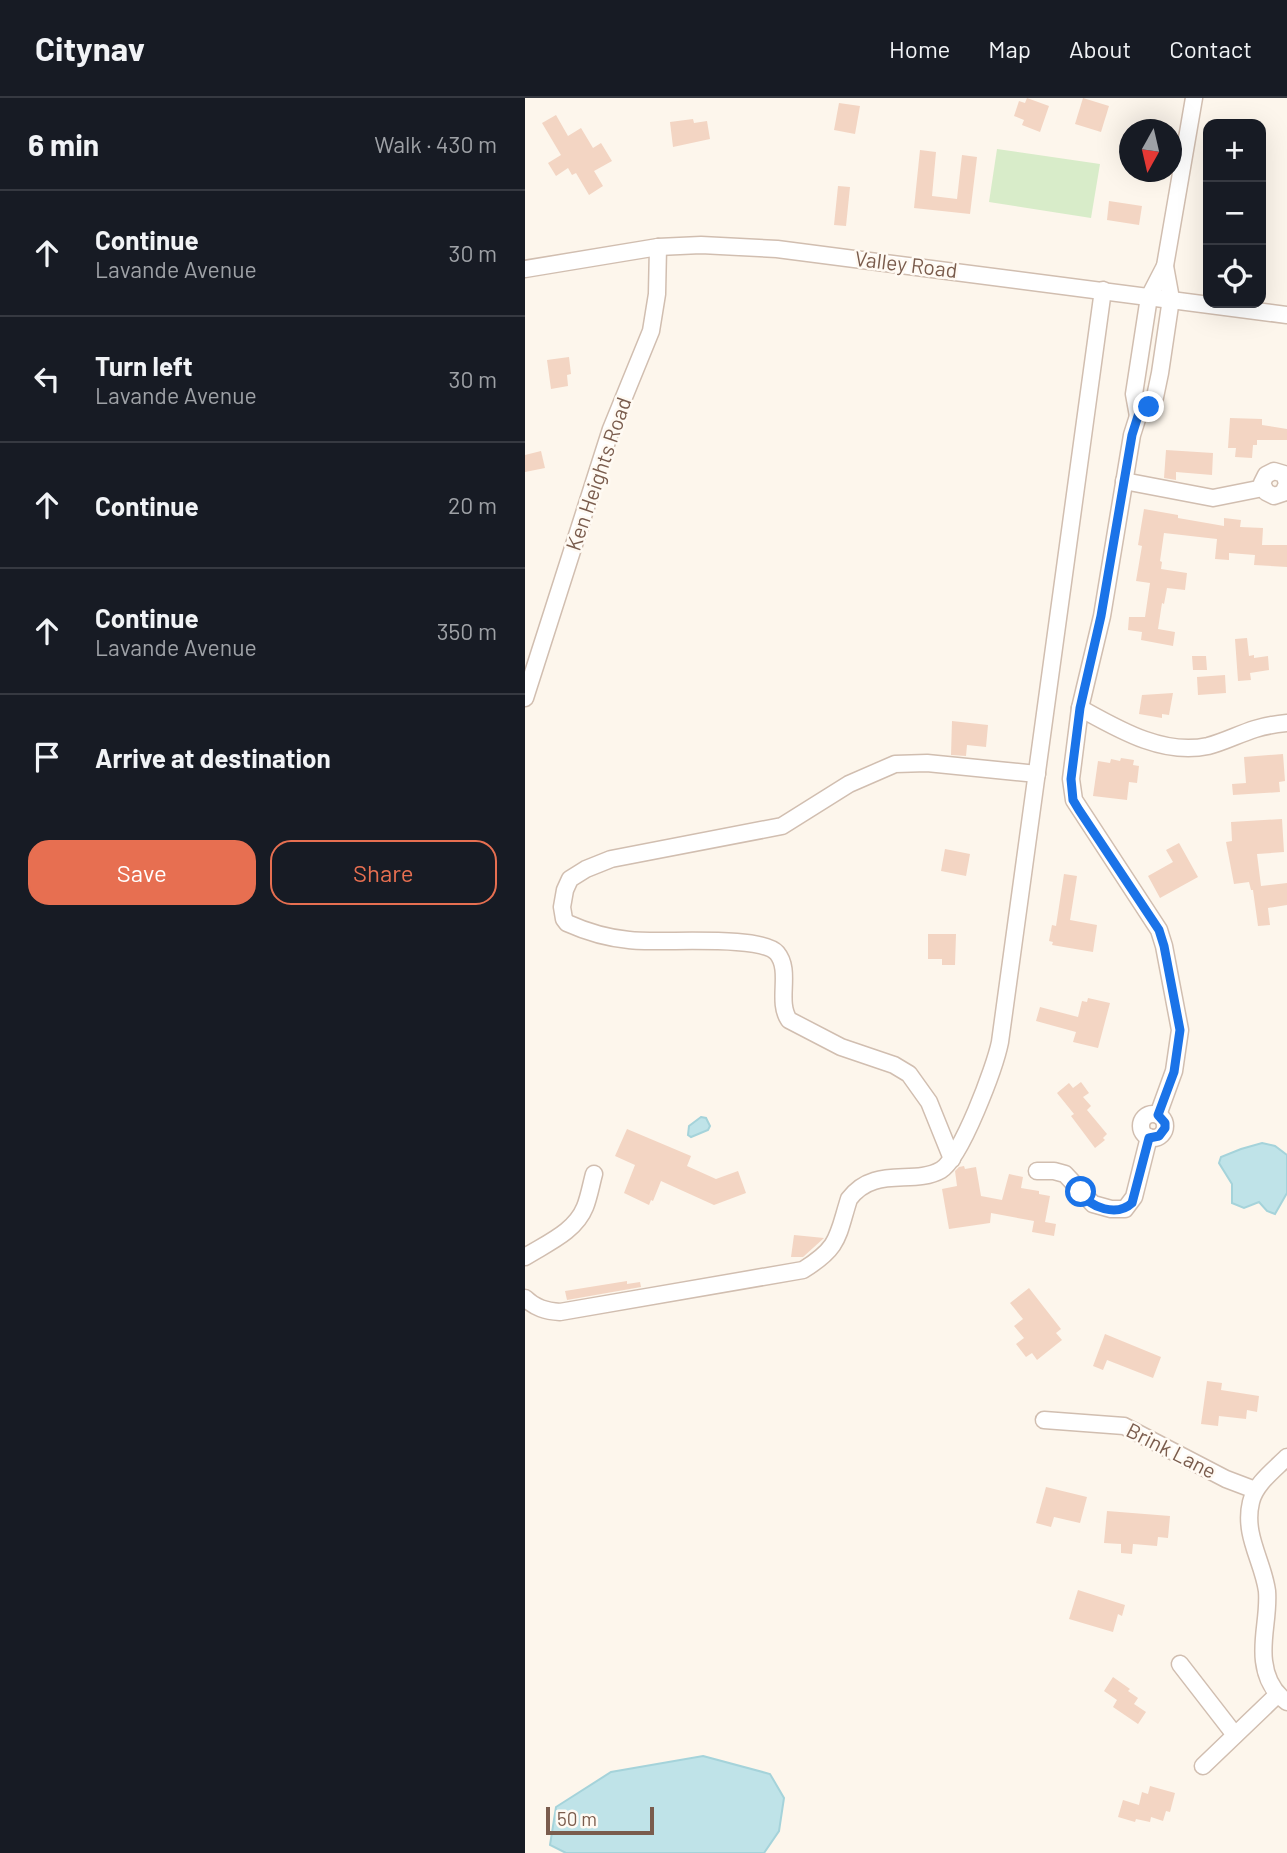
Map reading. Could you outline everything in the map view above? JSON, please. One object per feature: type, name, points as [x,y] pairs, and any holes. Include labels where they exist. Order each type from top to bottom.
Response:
[{"type":"street","points":[[1037,1171],[1065,1174],[1093,1204],[1111,1209],[1125,1209],[1134,1197],[1149,1138],[1159,1136],[1165,1128],[1165,1123],[1158,1115],[1174,1072],[1180,1041],[1179,1021],[1159,930],[1073,800],[1071,779],[1080,708],[1101,616],[1132,435],[1138,416],[1135,394],[1149,297],[1165,266],[1194,98]]},
{"type":"street","name":"Valley Road","points":[[525,269],[658,247],[701,245],[777,248],[1287,315]]},
{"type":"street","name":"Ken Heights Road","points":[[525,698],[611,429],[651,331],[657,294],[658,247]]},
{"type":"street","points":[[1138,416],[1149,407],[1155,397],[1165,345],[1171,299],[1165,266]]},
{"type":"street","points":[[525,1298],[531,1304],[547,1311],[560,1312],[803,1270],[821,1259],[836,1243],[849,1199],[861,1188],[881,1179],[934,1173],[952,1160],[968,1128],[998,1051],[1103,290]]},
{"type":"street","points":[[1140,349],[1165,345]]},
{"type":"street","points":[[1124,481],[1213,498],[1263,488],[1263,478],[1274,471],[1284,474],[1287,483]]},
{"type":"street","points":[[1080,708],[1129,734],[1173,746],[1196,748],[1211,746],[1254,729],[1287,723]]},
{"type":"street","points":[[952,1160],[929,1102],[919,1084],[909,1074],[894,1065],[819,1037],[789,1020],[785,1012],[782,964],[773,949],[758,943],[630,941],[603,935],[568,923],[562,914],[563,896],[575,874],[611,859],[768,831],[782,826],[856,780],[895,764],[927,763],[1037,774]]},
{"type":"street","points":[[525,1257],[561,1236],[572,1226],[585,1209],[594,1174]]},
{"type":"street","name":"Brink Lane","points":[[1044,1420],[1123,1426],[1226,1479],[1255,1490]]},
{"type":"street","points":[[1203,1766],[1235,1735],[1282,1699],[1264,1661],[1267,1592],[1249,1525],[1250,1503],[1255,1490],[1287,1457]]},
{"type":"street","points":[[1180,1664],[1235,1735]]},
{"type":"green space","points":[[997,149],[1100,164],[1091,218],[989,202]]},
{"type":"water","points":[[701,1117],[706,1118],[710,1126],[708,1130],[691,1137],[688,1135],[689,1126]]},
{"type":"water","points":[[1262,1143],[1275,1146],[1287,1155],[1287,1193],[1275,1214],[1267,1211],[1259,1202],[1244,1208],[1232,1203],[1232,1184],[1219,1163],[1221,1157]]},
{"type":"water","points":[[703,1756],[770,1774],[784,1798],[779,1831],[764,1853],[566,1853],[550,1845],[556,1807],[611,1772]]},
{"type":"building","points":[[1027,98],[1049,106],[1040,132],[1022,125],[1024,120],[1014,116],[1019,101],[1025,103]]},
{"type":"building","points":[[1083,98],[1109,106],[1101,132],[1075,124]]},
{"type":"building","points":[[839,103],[860,106],[855,134],[834,130]]},
{"type":"building","points":[[556,115],[568,136],[581,128],[593,148],[601,143],[612,161],[594,171],[603,186],[589,195],[576,173],[572,175],[568,168],[556,176],[548,163],[561,155],[542,123]]},
{"type":"building","points":[[693,119],[694,123],[707,121],[710,139],[673,147],[670,122]]},
{"type":"building","points":[[920,150],[936,152],[932,196],[957,199],[962,155],[977,157],[970,214],[914,208]]},
{"type":"building","points":[[838,186],[850,187],[846,226],[834,225]]},
{"type":"building","points":[[1109,201],[1142,206],[1139,225],[1107,220]]},
{"type":"building","points":[[569,357],[571,374],[567,375],[568,386],[551,389],[547,360]]},
{"type":"building","points":[[1230,418],[1262,419],[1262,425],[1287,429],[1287,440],[1257,440],[1257,445],[1253,445],[1252,458],[1235,457],[1236,448],[1228,448]]},
{"type":"building","points":[[1166,450],[1213,453],[1212,475],[1176,472],[1176,480],[1164,478]]},
{"type":"building","points":[[541,451],[545,468],[525,472],[525,455]]},
{"type":"building","points":[[1144,509],[1224,526],[1224,518],[1241,520],[1240,527],[1263,528],[1262,545],[1287,545],[1287,567],[1254,565],[1255,555],[1229,553],[1229,560],[1215,559],[1217,539],[1164,533],[1161,569],[1187,573],[1185,590],[1167,588],[1164,604],[1162,603],[1158,629],[1175,632],[1173,646],[1141,640],[1142,632],[1128,630],[1129,617],[1145,617],[1150,583],[1136,581]]},
{"type":"building","points":[[1247,638],[1249,656],[1268,656],[1269,670],[1250,673],[1251,680],[1238,681],[1235,639]]},
{"type":"building","points":[[1192,656],[1206,656],[1207,670],[1193,670]]},
{"type":"building","points":[[1225,675],[1226,693],[1198,695],[1197,677]]},
{"type":"building","points":[[1173,693],[1169,715],[1162,714],[1162,718],[1139,714],[1142,695]]},
{"type":"building","points":[[952,721],[988,725],[986,747],[967,745],[966,756],[951,755]]},
{"type":"building","points":[[1283,754],[1285,781],[1279,782],[1280,792],[1233,795],[1232,784],[1246,783],[1244,757]]},
{"type":"building","points":[[1121,758],[1134,760],[1133,765],[1139,766],[1137,783],[1129,782],[1127,800],[1093,796],[1098,761],[1110,763],[1111,759],[1120,761]]},
{"type":"building","points":[[1282,819],[1284,852],[1257,854],[1261,886],[1287,883],[1287,905],[1268,908],[1270,925],[1258,926],[1253,890],[1249,882],[1234,884],[1226,842],[1232,841],[1231,822]]},
{"type":"building","points":[[1179,843],[1198,877],[1160,898],[1148,876],[1173,862],[1166,850]]},
{"type":"building","points":[[945,849],[970,854],[966,876],[941,871]]},
{"type":"building","points":[[1064,874],[1077,876],[1070,920],[1097,925],[1093,952],[1052,945],[1053,942],[1049,941],[1052,925],[1056,926]]},
{"type":"building","points":[[928,934],[956,934],[955,965],[942,965],[942,959],[928,959]]},
{"type":"building","points":[[1088,998],[1110,1003],[1098,1048],[1073,1042],[1076,1032],[1036,1021],[1040,1007],[1078,1017],[1082,1001],[1087,1002]]},
{"type":"building","points":[[1081,1082],[1089,1093],[1083,1097],[1091,1106],[1087,1110],[1107,1134],[1103,1138],[1105,1140],[1095,1148],[1057,1093],[1069,1083],[1073,1088]]},
{"type":"building","points":[[627,1129],[691,1156],[687,1166],[716,1179],[738,1171],[746,1193],[714,1205],[661,1181],[649,1205],[624,1193],[635,1165],[615,1156]]},
{"type":"building","points":[[964,1166],[965,1169],[976,1167],[981,1196],[1002,1200],[1009,1174],[1023,1177],[1021,1188],[1050,1196],[1045,1222],[1056,1224],[1054,1236],[1032,1232],[1034,1221],[991,1213],[990,1223],[949,1229],[942,1189],[957,1186],[955,1171]]},
{"type":"building","points":[[794,1235],[824,1238],[803,1257],[791,1257]]},
{"type":"building","points":[[627,1281],[627,1284],[640,1282],[641,1287],[567,1300],[565,1291]]},
{"type":"building","points":[[1029,1288],[1061,1329],[1056,1333],[1062,1340],[1037,1360],[1032,1353],[1026,1357],[1016,1344],[1024,1338],[1014,1326],[1023,1319],[1010,1303]]},
{"type":"building","points":[[1105,1334],[1161,1357],[1153,1378],[1107,1360],[1103,1370],[1093,1366]]},
{"type":"building","points":[[1207,1381],[1222,1383],[1221,1390],[1259,1396],[1257,1412],[1247,1410],[1246,1419],[1219,1416],[1218,1426],[1201,1424]]},
{"type":"building","points":[[1046,1487],[1087,1497],[1080,1523],[1054,1517],[1051,1527],[1036,1523]]},
{"type":"building","points":[[1107,1511],[1170,1516],[1168,1538],[1158,1537],[1157,1546],[1133,1544],[1132,1554],[1121,1553],[1121,1544],[1104,1543]]},
{"type":"building","points":[[1078,1590],[1125,1605],[1122,1616],[1118,1614],[1113,1632],[1069,1619]]},
{"type":"building","points":[[1113,1677],[1130,1689],[1128,1691],[1138,1698],[1134,1704],[1146,1712],[1138,1724],[1113,1707],[1117,1700],[1104,1691]]},
{"type":"building","points":[[1150,1786],[1175,1793],[1170,1812],[1166,1811],[1163,1821],[1151,1817],[1150,1822],[1136,1819],[1135,1822],[1118,1817],[1123,1800],[1139,1805],[1142,1792],[1148,1794]]},
{"type":"route","points":[[1081,1192],[1101,1208],[1120,1210],[1132,1203],[1149,1138],[1159,1136],[1165,1128],[1165,1123],[1158,1115],[1174,1072],[1180,1041],[1179,1021],[1159,930],[1079,810],[1071,790],[1080,708],[1099,627],[1132,435],[1138,416],[1149,407]]}]
